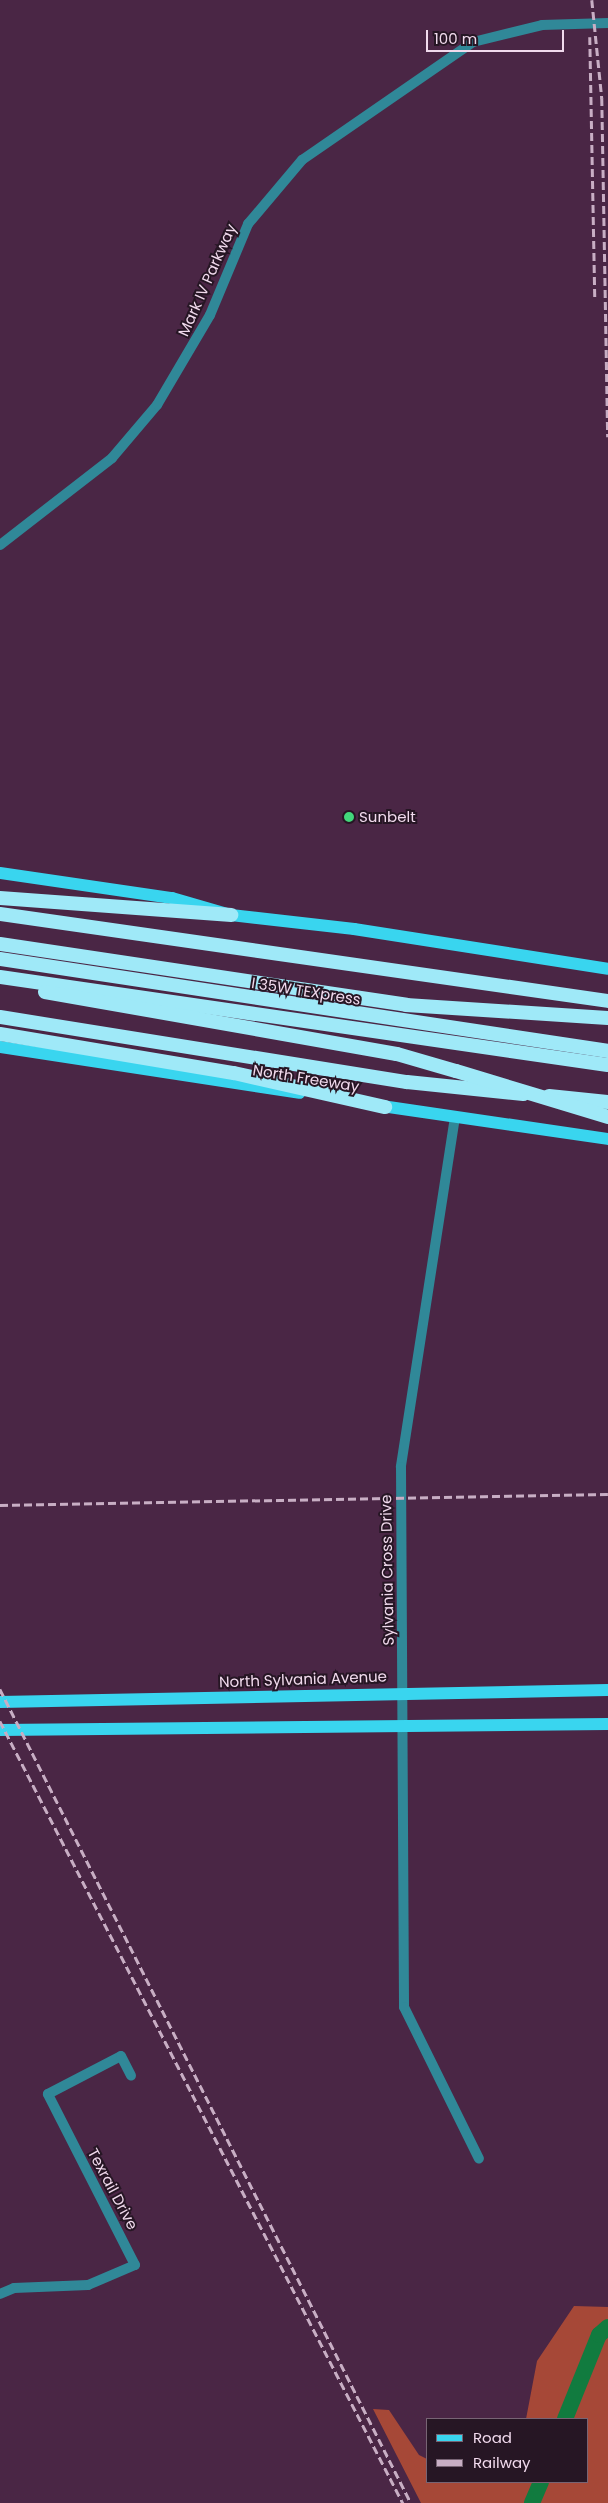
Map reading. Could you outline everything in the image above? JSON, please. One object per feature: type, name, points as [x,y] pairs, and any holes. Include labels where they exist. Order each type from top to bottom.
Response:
[{"type":"highway","points":[[0,898],[231,915]]},
{"type":"highway","points":[[0,914],[608,1001]]},
{"type":"highway","points":[[0,944],[406,1005],[608,1018]]},
{"type":"highway","name":"I 35W TEXpress","points":[[0,959],[608,1051]]},
{"type":"highway","name":"I 35W TEXpress","points":[[0,977],[608,1065]]},
{"type":"highway","points":[[0,983],[397,1054],[608,1117]]},
{"type":"highway","name":"North Freeway","points":[[0,1017],[407,1082],[608,1102]]},
{"type":"highway","points":[[0,1034],[234,1073],[384,1107]]},
{"type":"main road","points":[[0,873],[172,898],[231,915],[354,929],[608,969]]},
{"type":"main road","name":"North Freeway","points":[[0,1047],[384,1107],[608,1139]]},
{"type":"main road","name":"North Sylvania Avenue","points":[[0,1702],[405,1692],[608,1690]]},
{"type":"main road","points":[[0,1730],[608,1724]]},
{"type":"street","name":"Mark IV Parkway","points":[[0,545],[112,458],[158,405],[210,315],[248,224],[302,160],[473,42],[542,25],[608,23]]},
{"type":"street","name":"Sylvania Cross Drive","points":[[455,1117],[401,1467],[405,1692],[404,2007],[479,2159]]},
{"type":"street","name":"Texrail Drive","points":[[0,2294],[14,2288],[88,2286],[135,2265],[48,2094],[121,2056],[131,2076]]},
{"type":"shaded area","points":[[574,2306],[608,2307],[608,2503],[421,2503],[373,2409],[389,2410],[419,2455],[426,2458],[426,2483],[588,2483],[588,2418],[526,2418],[537,2361]]},
{"type":"waterway","points":[[565,2418],[599,2335],[608,2327]]},
{"type":"waterway","points":[[532,2503],[541,2483]]},
{"type":"railway","points":[[592,0],[602,98],[608,437]]},
{"type":"railway","points":[[590,37],[595,300]]},
{"type":"railway","points":[[0,1505],[608,1494]]},
{"type":"railway","points":[[0,1689],[411,2503]]},
{"type":"railway","points":[[0,1721],[403,2503]]},
{"type":"place","name":"Sunbelt","points":[[349,817]]}]
